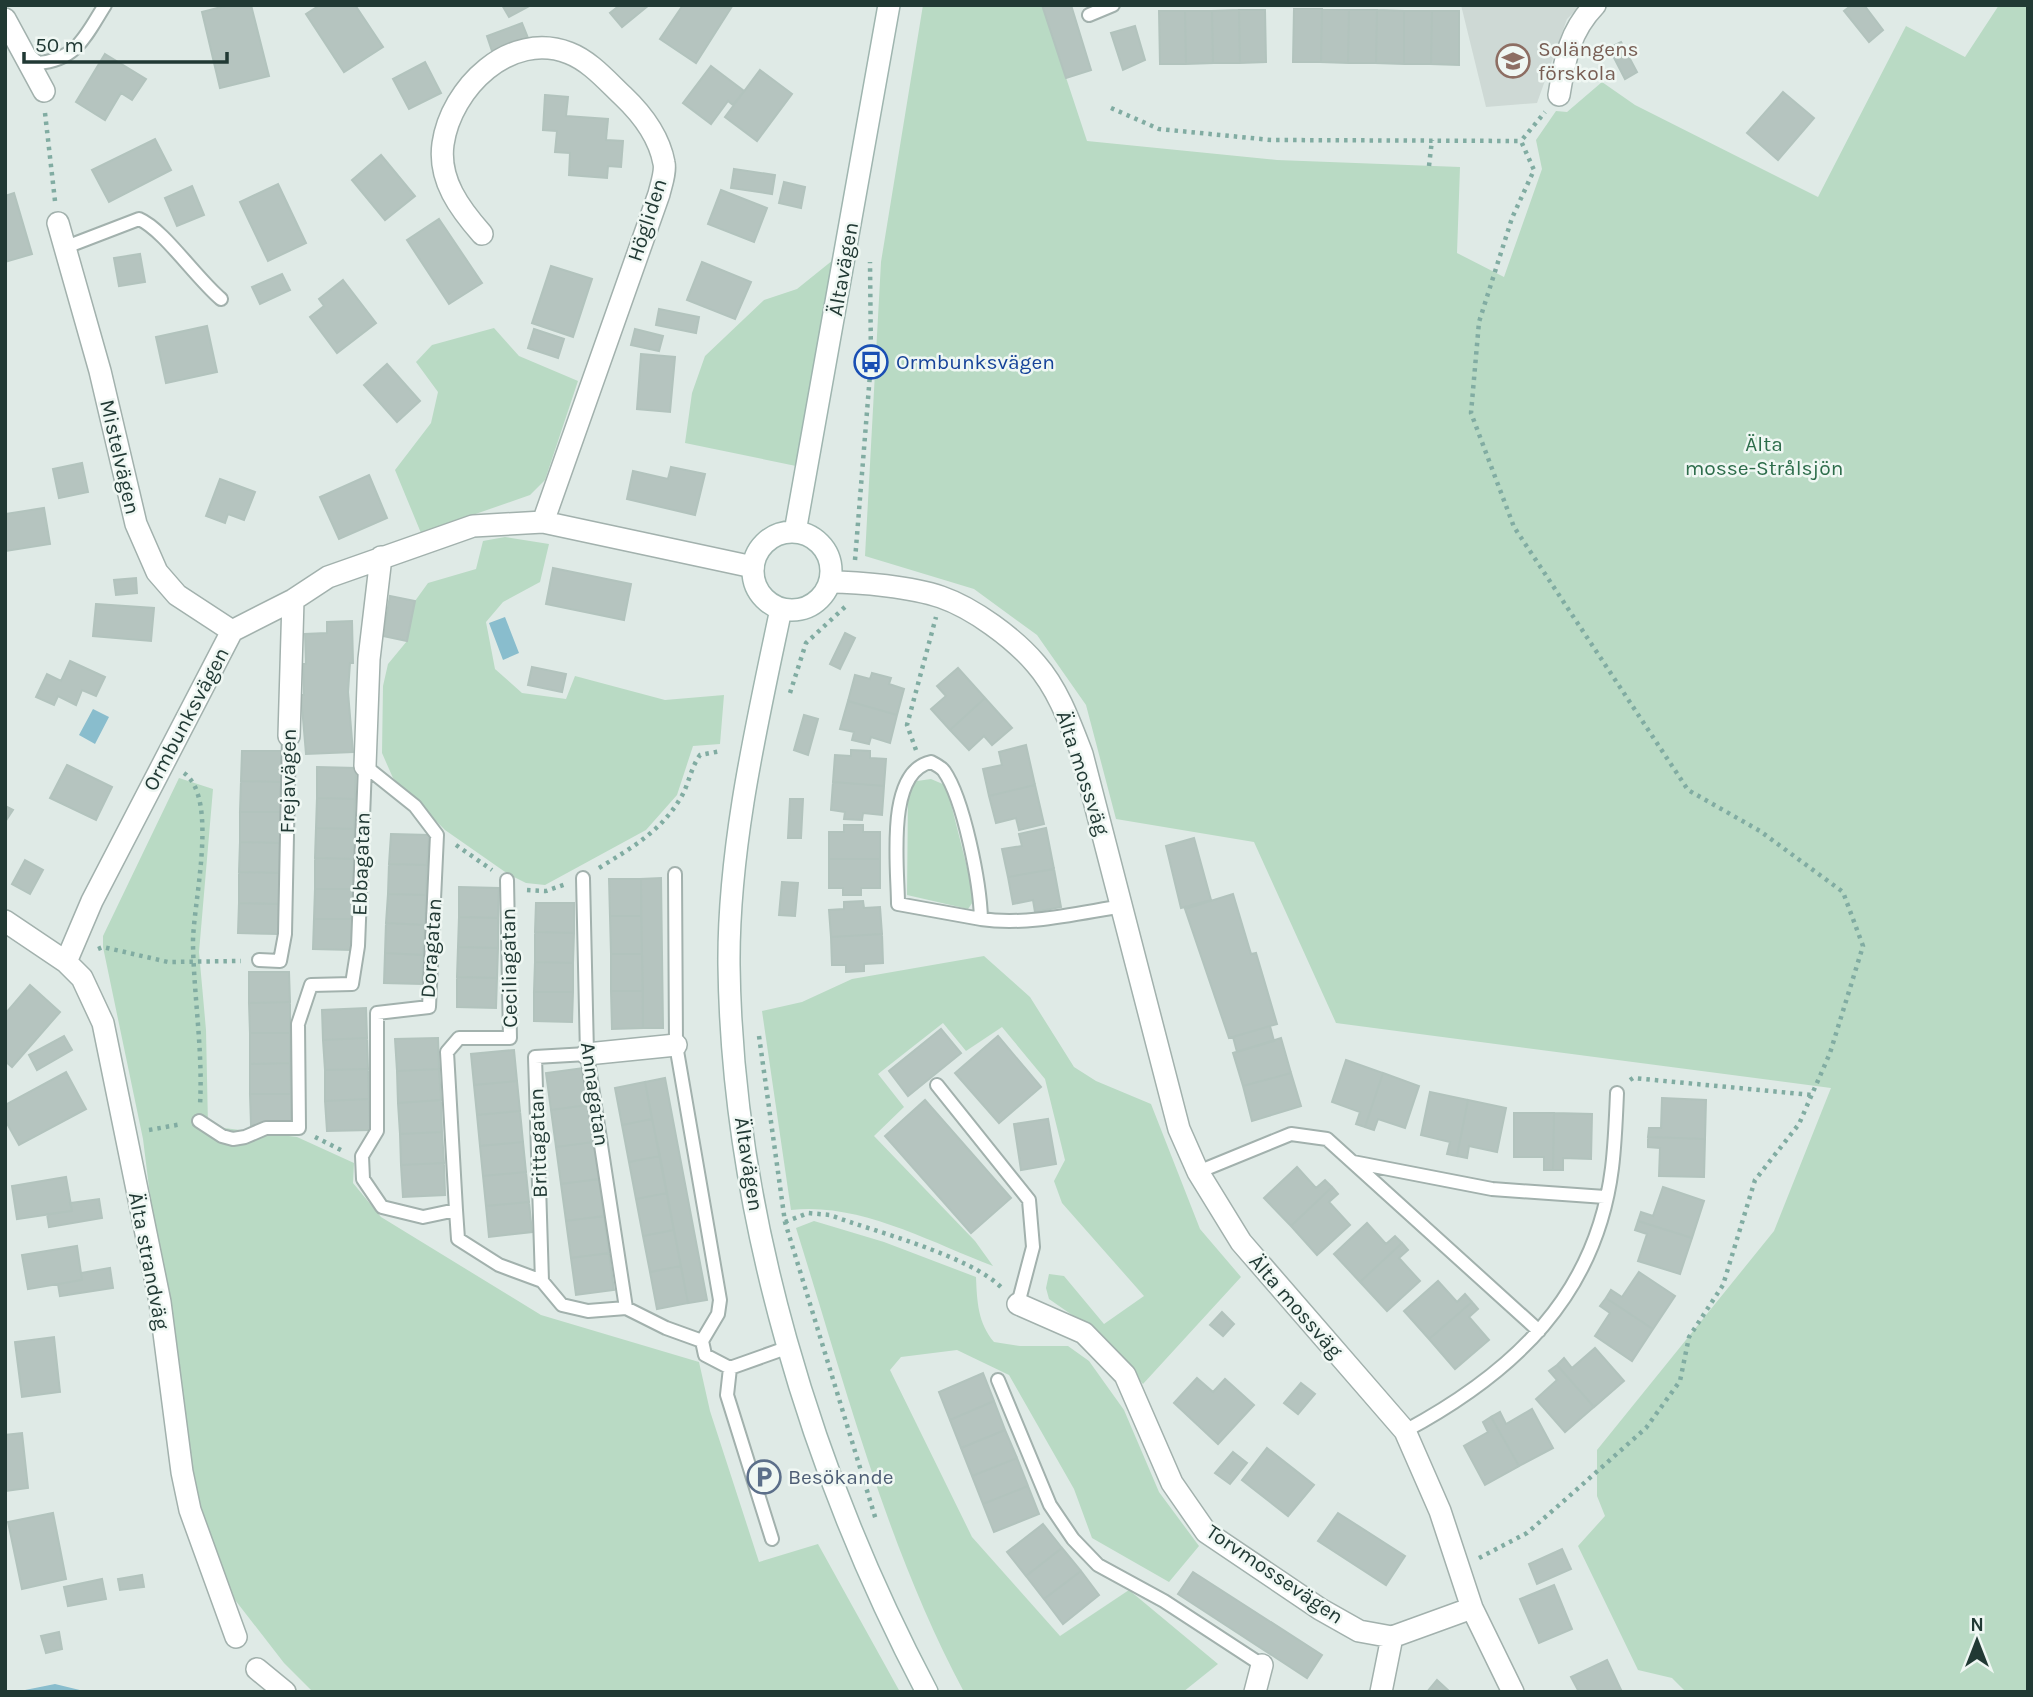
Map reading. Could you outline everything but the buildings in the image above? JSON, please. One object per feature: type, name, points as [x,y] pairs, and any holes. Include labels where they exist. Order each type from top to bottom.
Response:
[{"type":"street","name":"Ältavägen","points":[[795,532],[889,5]]},
{"type":"street","points":[[1559,95],[1564,61],[1578,24],[1595,5]]},
{"type":"street","points":[[5,19],[44,91]]},
{"type":"street","name":"Högliden","points":[[482,234],[457,206],[446,178],[443,145],[452,113],[466,88],[494,62],[526,48],[568,52],[594,69],[645,117],[664,164],[659,194],[543,522]]},
{"type":"street","name":"Mistelvägen","points":[[58,223],[100,371],[133,513],[157,572],[177,595],[232,631]]},
{"type":"street","name":"Ormbunksvägen","points":[[66,962],[92,901],[232,631],[293,600],[328,578],[473,526],[543,522],[753,567]]},
{"type":"street","points":[[795,532],[821,544],[831,568],[830,582],[817,602],[800,610],[780,609],[771,605],[758,591],[753,567],[759,549],[768,540],[795,532]]},
{"type":"street","name":"Ebbagatan","points":[[365,766],[369,659],[381,557]]},
{"type":"street","name":"Älta mossväg","points":[[830,582],[853,582],[941,597],[999,629],[1037,664],[1064,708],[1082,754],[1179,1129],[1198,1172],[1241,1242],[1405,1431],[1440,1511],[1472,1608],[1513,1692]]},
{"type":"street","name":"Frejavägen","points":[[289,736],[293,600]]},
{"type":"street","name":"Ältavägen","points":[[780,609],[760,711],[736,862],[729,963],[737,1091],[761,1239],[789,1347],[841,1508],[891,1624],[927,1692]]},
{"type":"street","name":"Älta strandväg","points":[[5,921],[66,962],[82,978],[103,1023],[160,1302],[187,1497],[236,1637]]},
{"type":"street","points":[[587,1054],[676,1045]]},
{"type":"street","name":"Torvmossevägen","points":[[1018,1304],[1084,1333],[1125,1375],[1172,1483],[1206,1532],[1320,1609],[1359,1631],[1392,1637]]},
{"type":"street","points":[[1381,1692],[1392,1637],[1472,1608]]},
{"type":"street","points":[[1255,1692],[1262,1665]]},
{"type":"street","points":[[257,1669],[285,1692]]},
{"type":"lane","points":[[23,49],[38,63],[58,61],[77,48],[106,5]]},
{"type":"lane","points":[[1089,15],[1113,5]]},
{"type":"lane","points":[[66,247],[139,219],[158,232],[195,276],[221,299]]},
{"type":"lane","name":"Frejavägen","points":[[259,960],[280,961],[285,934],[289,736]]},
{"type":"lane","points":[[981,919],[981,897],[960,806],[943,769],[931,762],[921,764],[908,778],[898,808],[898,904],[981,919],[995,921],[1048,918],[1123,906]]},
{"type":"lane","points":[[365,766],[415,806],[437,835]]},
{"type":"lane","name":"Ebbagatan","points":[[299,1128],[298,1024],[311,985],[352,984],[358,946],[365,766]]},
{"type":"lane","name":"Doragatan","points":[[362,1156],[377,1131],[377,1013],[429,1007],[437,835]]},
{"type":"lane","points":[[675,874],[676,1045],[720,1300],[718,1314],[702,1340],[705,1355],[730,1368],[789,1347]]},
{"type":"lane","name":"Annagatan","points":[[583,878],[587,1054],[626,1308]]},
{"type":"lane","name":"Ceciliagatan","points":[[456,1210],[447,1052],[459,1038],[510,1038],[507,880]]},
{"type":"lane","name":"Brittagatan","points":[[542,1282],[535,1057],[587,1054]]},
{"type":"lane","points":[[937,1085],[1029,1200],[1033,1247],[1018,1304]]},
{"type":"lane","points":[[1405,1431],[1507,1366],[1560,1307],[1591,1250],[1612,1171],[1618,1093]]},
{"type":"lane","points":[[199,1121],[222,1136],[233,1139],[245,1138],[266,1128],[299,1128]]},
{"type":"lane","points":[[1198,1172],[1292,1134],[1328,1139],[1539,1331]]},
{"type":"lane","points":[[362,1156],[363,1179],[382,1206],[423,1217],[456,1210],[458,1239],[499,1265],[542,1282],[562,1305],[587,1311],[626,1308],[666,1328],[702,1340]]},
{"type":"lane","points":[[1353,1162],[1492,1189],[1605,1197]]},
{"type":"lane","points":[[730,1368],[727,1395],[772,1539]]},
{"type":"lane","points":[[998,1381],[1050,1505],[1073,1539],[1098,1565],[1164,1601],[1262,1665]]},
{"type":"path","points":[[44,91],[58,223]]},
{"type":"path","points":[[1521,141],[1559,95]]},
{"type":"path","points":[[1111,108],[1159,129],[1270,139],[1521,141]]},
{"type":"path","points":[[1429,166],[1432,141]]},
{"type":"path","points":[[1459,1569],[1527,1533],[1646,1428],[1681,1381],[1689,1337],[1723,1285],[1755,1180],[1799,1124],[1812,1095],[1829,1054],[1863,946],[1843,892],[1760,831],[1688,790],[1514,527],[1471,413],[1479,322],[1512,218],[1534,170],[1521,141]]},
{"type":"path","points":[[786,707],[806,643],[847,605],[853,582],[871,362],[869,251]]},
{"type":"path","points":[[921,764],[906,726],[941,597]]},
{"type":"path","points":[[437,835],[527,891],[546,891],[583,878],[655,832],[682,797],[691,767],[700,755],[710,750],[722,751]]},
{"type":"path","points":[[124,1134],[199,1121],[200,1025],[192,931],[202,839],[199,802],[188,776],[164,760]]},
{"type":"path","points":[[66,962],[103,947],[168,962],[193,964],[259,960]]},
{"type":"path","points":[[758,1034],[785,1222],[880,1530]]},
{"type":"path","points":[[1618,1093],[1633,1078],[1812,1095]]},
{"type":"path","points":[[299,1128],[340,1151],[362,1156]]},
{"type":"path","points":[[785,1222],[808,1213],[842,1220],[956,1260],[994,1280],[1018,1304]]},
{"type":"shaded area","name":"Solängens förskola","points":[[1461,5],[1581,5],[1567,19],[1537,103],[1486,107]]},
{"type":"green space","name":"Älta mosse-Strålsjön","points":[[923,5],[1042,5],[1087,141],[1277,160],[1460,167],[1457,253],[1504,277],[1542,169],[1536,140],[1556,111],[1567,112],[1602,82],[1635,105],[1818,197],[1906,26],[1965,57],[1999,5],[2028,5],[2028,1692],[1686,1692],[1672,1678],[1638,1670],[1578,1546],[1605,1516],[1597,1496],[1597,1450],[1774,1231],[1831,1088],[1336,1023],[1254,842],[1116,819],[1086,705],[1037,635],[974,589],[865,556],[881,262]]},
{"type":"green space","points":[[833,260],[796,466],[685,443],[692,393],[705,356],[764,300],[797,289]]},
{"type":"green space","points":[[494,328],[519,356],[578,381],[545,480],[530,495],[421,533],[395,470],[431,423],[438,392],[416,362],[432,345]]},
{"type":"green space","points":[[505,537],[549,544],[540,582],[503,602],[486,622],[495,669],[522,693],[566,699],[575,676],[665,700],[724,695],[720,744],[693,746],[677,795],[646,830],[545,885],[526,883],[508,874],[445,830],[393,778],[382,753],[383,686],[388,664],[407,641],[415,601],[428,583],[476,569],[483,541]]},
{"type":"green space","points":[[179,778],[213,789],[199,952],[206,1030],[208,1126],[297,1137],[354,1163],[353,1183],[381,1217],[541,1315],[699,1362],[710,1411],[759,1562],[818,1544],[900,1692],[313,1692],[284,1663],[232,1596],[183,1461],[143,1139],[103,947],[103,936]]},
{"type":"green space","points":[[931,779],[945,785],[949,796],[975,899],[968,909],[907,895],[908,793],[917,781]]},
{"type":"green space","points":[[984,956],[1030,997],[1074,1067],[1096,1081],[1151,1104],[1200,1229],[1241,1277],[1143,1384],[1098,1333],[1049,1299],[1046,1288],[1049,1274],[1064,1276],[1104,1324],[1144,1296],[1062,1203],[1054,1181],[1065,1160],[1045,1079],[1002,1027],[966,1051],[943,1023],[878,1074],[904,1107],[874,1136],[975,1241],[993,1266],[868,1218],[817,1209],[791,1210],[762,1011],[802,1002],[852,979]]},
{"type":"green space","points":[[814,1221],[884,1242],[976,1277],[982,1320],[994,1342],[1020,1346],[1068,1346],[1089,1361],[1124,1410],[1159,1492],[1199,1546],[1169,1582],[1092,1538],[1074,1489],[1009,1375],[957,1350],[901,1357],[890,1370],[972,1537],[1060,1636],[1129,1590],[1218,1664],[1183,1692],[964,1692],[936,1637],[912,1580],[889,1522],[850,1405],[796,1228]]},
{"type":"water","points":[[505,617],[519,653],[503,660],[489,623]]},
{"type":"water","points":[[93,709],[109,717],[95,744],[79,735]]},
{"type":"water","points":[[55,1684],[88,1692],[15,1692]]},
{"type":"place","name":"Solängens förskola","points":[[1513,61]]},
{"type":"place","name":"Ormbunksvägen","points":[[871,362]]},
{"type":"place","name":"Besökande","points":[[764,1477]]}]
